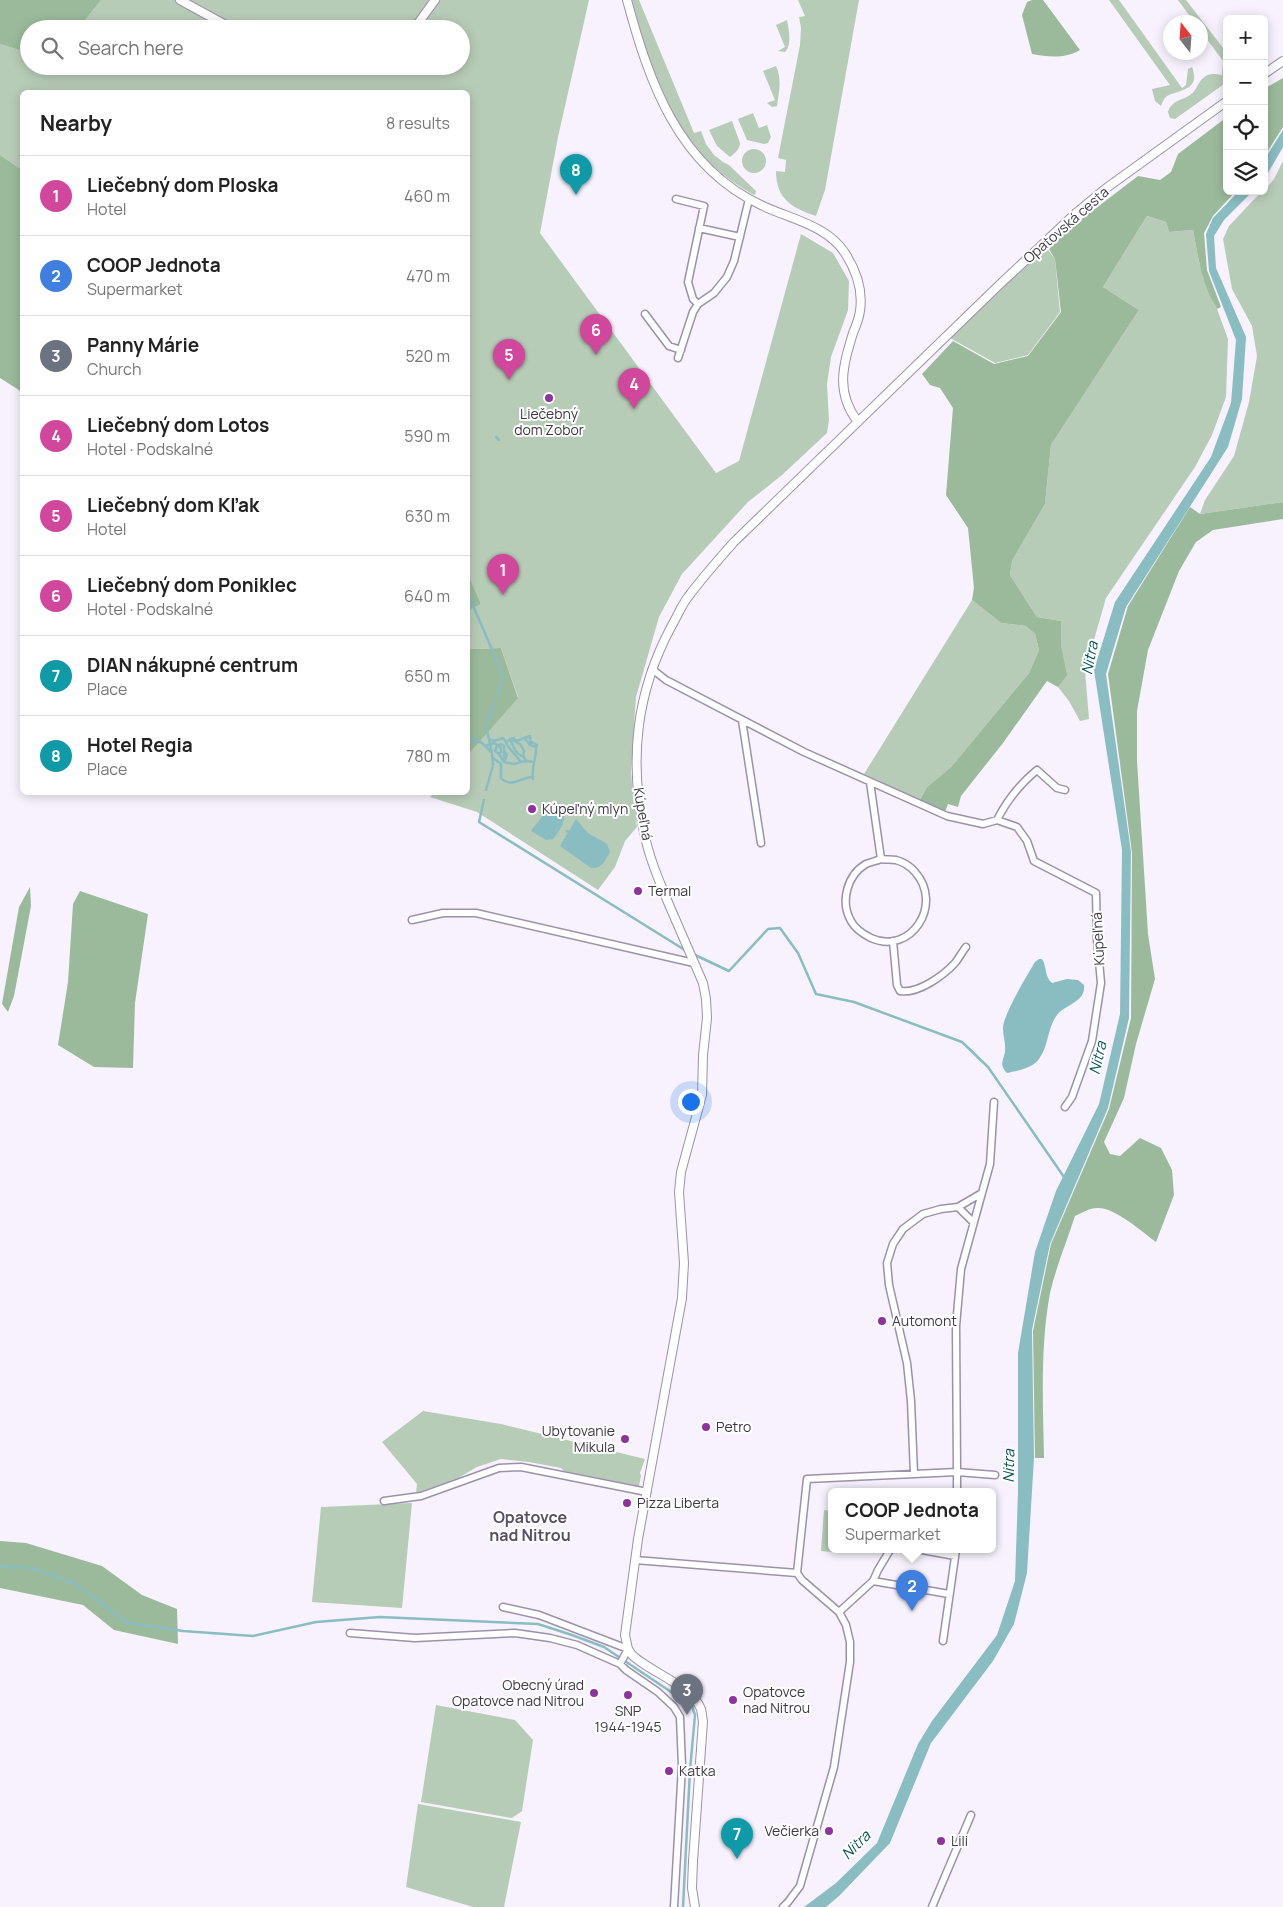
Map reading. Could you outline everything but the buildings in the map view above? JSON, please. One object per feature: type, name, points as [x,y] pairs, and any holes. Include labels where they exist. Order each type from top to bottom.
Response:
[{"type":"street","points":[[180,0],[217,20]]},
{"type":"street","points":[[421,20],[435,0]]},
{"type":"street","points":[[627,0],[639,47],[655,90],[678,132],[707,166],[749,199],[815,226],[844,252],[852,265],[858,280],[860,311],[844,362],[842,386],[848,409],[858,422]]},
{"type":"street","points":[[1268,71],[1283,60]]},
{"type":"street","name":"Opatovská cesta","points":[[858,422],[1076,213],[1105,189],[1223,104]]},
{"type":"street","points":[[676,199],[704,206],[688,282],[693,299],[698,304]]},
{"type":"street","points":[[678,358],[692,312],[698,304],[714,293],[727,277],[734,261],[749,199]]},
{"type":"street","points":[[699,228],[740,237]]},
{"type":"street","points":[[645,314],[669,346],[681,350]]},
{"type":"street","name":"Kúpeľná","points":[[628,1649],[625,1635],[635,1560],[682,1298],[684,1262],[679,1192],[681,1172],[702,1095],[706,1000],[703,984],[653,861],[644,834],[639,800],[636,746],[642,701],[647,680],[667,634],[686,599],[734,542],[858,422]]},
{"type":"street","name":"Kúpeľná","points":[[652,669],[666,680],[804,752],[947,816],[983,824],[997,820],[1017,827],[1027,841],[1034,861],[1096,893],[1096,939],[1101,983],[1092,1041],[1072,1097],[1065,1107]]},
{"type":"street","points":[[742,720],[761,843]]},
{"type":"street","points":[[997,820],[1004,806],[1037,770],[1057,788],[1065,790]]},
{"type":"street","points":[[870,782],[881,860]]},
{"type":"street","points":[[881,860],[897,860],[911,867],[922,879],[927,894],[926,910],[919,925],[908,935],[892,941],[876,940],[862,933],[851,921],[845,906],[846,890],[853,875],[866,865],[881,860]]},
{"type":"street","points":[[412,920],[443,913],[476,913],[694,963]]},
{"type":"street","points":[[892,941],[897,985],[900,991],[907,992],[921,987],[943,974],[955,963],[966,946]]},
{"type":"street","points":[[957,1488],[956,1326],[961,1270],[990,1164],[994,1102]]},
{"type":"street","points":[[914,1474],[911,1401],[907,1363],[889,1285],[888,1263],[893,1244],[904,1229],[923,1214],[941,1208],[958,1207],[982,1194]]},
{"type":"street","points":[[958,1207],[973,1222]]},
{"type":"street","points":[[384,1500],[421,1496],[499,1468],[521,1467],[647,1492]]},
{"type":"street","points":[[783,1907],[800,1886],[834,1767],[850,1662],[848,1634],[846,1625],[839,1612],[802,1580],[797,1573],[807,1478],[957,1472],[995,1475]]},
{"type":"street","points":[[839,1612],[873,1582],[888,1553]]},
{"type":"street","points":[[943,1641],[955,1553]]},
{"type":"street","points":[[635,1560],[797,1573]]},
{"type":"street","points":[[873,1582],[950,1594]]},
{"type":"street","points":[[502,1607],[539,1614],[628,1649],[638,1660],[685,1690],[696,1701],[703,1721],[693,1861],[692,1888],[695,1907]]},
{"type":"street","points":[[350,1633],[415,1638],[515,1633],[550,1638],[577,1645],[620,1664],[658,1692],[674,1707],[680,1718],[682,1766],[674,1907]]},
{"type":"street","points":[[620,1664],[628,1649]]},
{"type":"street","points":[[932,1907],[971,1816]]},
{"type":"green space","points":[[0,0],[101,0],[85,20],[20,20],[20,50],[0,44]]},
{"type":"green space","points":[[101,0],[589,0],[558,137],[540,233],[716,473],[739,461],[801,234],[833,253],[849,281],[848,310],[831,357],[827,384],[829,420],[827,433],[782,475],[748,502],[682,574],[659,617],[636,697],[631,773],[637,827],[625,841],[615,867],[598,890],[477,812],[430,797],[432,795],[470,795],[470,753],[518,697],[501,648],[470,649],[470,610],[481,604],[470,579],[470,90],[20,90],[20,169],[0,155],[0,44],[20,50],[20,75],[470,75],[470,20],[85,20]]},
{"type":"green space","points":[[632,0],[639,0],[694,133],[701,131],[706,144],[714,155],[729,165],[756,191],[755,195],[733,182],[714,167],[683,133],[659,86]]},
{"type":"green space","points":[[798,0],[859,0],[825,190],[816,216],[800,210],[787,201],[779,189],[776,171],[785,172],[786,160],[778,158],[800,45],[801,28],[799,17],[805,16]]},
{"type":"green space","points":[[1043,0],[1080,50],[1062,56],[1032,54],[1022,15],[1027,2]]},
{"type":"green space","points":[[1109,0],[1119,0],[1182,88],[1186,85],[1188,69],[1192,67],[1194,80],[1188,88],[1167,96],[1161,106],[1155,101],[1152,89],[1170,85]]},
{"type":"green space","points":[[1178,0],[1186,0],[1198,15],[1189,15]]},
{"type":"green space","points":[[787,20],[789,45],[785,52],[778,51],[785,47],[776,25]]},
{"type":"green space","points":[[1208,28],[1223,48],[1223,61],[1208,41]]},
{"type":"green space","points":[[1223,61],[1223,85],[1175,119],[1170,118],[1168,112],[1172,105],[1192,93],[1201,80],[1212,74],[1222,75]]},
{"type":"green space","points":[[776,66],[779,76],[779,91],[777,106],[772,107],[767,103],[775,100],[763,71]]},
{"type":"green space","points":[[1283,78],[1283,127],[1268,151],[1268,105],[1268,87]]},
{"type":"green space","points":[[753,113],[759,128],[767,125],[771,137],[768,143],[764,144],[747,140],[738,119]]},
{"type":"green space","points":[[1223,120],[1223,195],[1232,195],[1213,216],[1204,233],[1207,270],[1221,307],[1217,309],[1212,300],[1201,271],[1193,230],[1169,232],[1166,222],[1147,216],[1103,287],[1139,310],[1051,445],[1045,504],[1012,561],[1010,575],[1037,617],[1061,621],[1061,646],[1067,675],[1058,687],[1047,681],[1003,743],[961,796],[958,807],[948,804],[945,812],[920,800],[927,787],[951,767],[1029,673],[1039,650],[1035,634],[1026,626],[1001,623],[972,600],[974,588],[968,528],[946,495],[953,408],[940,388],[930,385],[922,374],[953,341],[994,364],[1028,356],[1061,312],[1055,259],[1049,249],[1070,228],[1138,176],[1160,180],[1171,172],[1178,154]]},
{"type":"green space","points":[[732,121],[740,145],[730,157],[717,146],[709,130]]},
{"type":"green space","points":[[754,149],[762,153],[766,161],[762,169],[754,173],[746,169],[742,161],[746,153]]},
{"type":"green space","points":[[0,155],[20,169],[20,391],[0,378]]},
{"type":"green space","points":[[1283,161],[1283,502],[1200,514],[1205,500],[1234,456],[1249,402],[1257,356],[1252,326],[1232,289],[1223,239],[1229,226],[1258,195],[1268,195],[1268,186]]},
{"type":"green space","points":[[1147,216],[1166,222],[1169,232],[1193,230],[1199,262],[1228,339],[1226,397],[1212,435],[1195,467],[1106,598],[1085,671],[1089,719],[1080,721],[1069,701],[1058,687],[1061,621],[1037,617],[1010,575],[1012,561],[1045,504],[1051,445],[1139,310],[1103,287]]},
{"type":"green space","points":[[1046,247],[1055,259],[1060,312],[1028,355],[995,363],[950,338]]},
{"type":"green space","points":[[1283,502],[1283,519],[1213,530],[1196,542],[1179,571],[1148,650],[1137,711],[1137,761],[1148,934],[1155,979],[1136,1044],[1124,1098],[1104,1142],[1110,1154],[1120,1156],[1140,1138],[1161,1148],[1172,1170],[1174,1195],[1156,1242],[1112,1211],[1097,1208],[1075,1216],[1050,1293],[1043,1355],[1044,1458],[1035,1458],[1033,1331],[1051,1244],[1109,1109],[1131,1018],[1132,853],[1108,674],[1128,606],[1190,507],[1200,514]]},
{"type":"green space","points":[[470,579],[481,604],[470,610]]},
{"type":"green space","points":[[972,600],[1001,623],[1026,626],[1035,634],[1039,650],[1029,673],[951,767],[927,787],[920,800],[864,774]]},
{"type":"green space","points":[[501,648],[518,698],[470,753],[470,649]]},
{"type":"green space","points":[[30,887],[31,906],[14,996],[8,1012],[2,1004],[19,907]]},
{"type":"green space","points":[[80,891],[148,914],[135,1003],[133,1068],[94,1067],[58,1045],[68,982],[73,904]]},
{"type":"green space","points":[[423,1411],[501,1424],[645,1459],[640,1473],[639,1486],[564,1471],[561,1468],[501,1459],[477,1467],[458,1478],[416,1493],[417,1484],[382,1442]]},
{"type":"green space","points":[[412,1503],[402,1608],[312,1602],[321,1507]]},
{"type":"green space","points":[[824,1510],[828,1510],[828,1552],[821,1551]]},
{"type":"green space","points":[[0,1541],[26,1543],[102,1566],[142,1595],[177,1609],[178,1644],[114,1630],[83,1605],[0,1588]]},
{"type":"green space","points":[[436,1705],[515,1720],[533,1740],[522,1811],[512,1818],[421,1802]]},
{"type":"green space","points":[[418,1804],[521,1822],[504,1907],[473,1907],[406,1887]]},
{"type":"water","points":[[1283,130],[1283,147],[1268,173],[1268,154]]},
{"type":"water","points":[[1235,195],[1249,195],[1224,220],[1214,236],[1216,268],[1246,337],[1242,399],[1228,447],[1126,607],[1106,674],[1131,852],[1129,1018],[1108,1108],[1050,1244],[1032,1330],[1034,1458],[1027,1573],[1014,1624],[993,1661],[931,1743],[890,1843],[826,1907],[804,1907],[836,1883],[877,1843],[918,1744],[932,1721],[997,1635],[1015,1581],[1018,1492],[1018,1353],[1035,1252],[1056,1191],[1099,1104],[1120,1014],[1122,850],[1094,670],[1115,602],[1211,457],[1231,403],[1236,340],[1209,271],[1206,234],[1213,218]]},
{"type":"water","points":[[554,801],[564,807],[564,820],[553,839],[546,840],[531,831]]},
{"type":"water","points":[[576,819],[588,833],[607,844],[610,852],[603,864],[598,867],[591,868],[560,846]]},
{"type":"water","points":[[1042,959],[1044,962],[1049,980],[1052,983],[1067,979],[1078,980],[1084,985],[1084,991],[1079,999],[1057,1015],[1051,1026],[1045,1048],[1036,1062],[1024,1069],[1007,1073],[1002,1065],[1005,1052],[1004,1023],[1011,1005],[1035,962]]},
{"type":"waterway","points":[[496,437],[499,440]]},
{"type":"waterway","points":[[470,599],[503,677],[498,695]]},
{"type":"waterway","points":[[486,790],[493,765],[486,726],[495,703]]},
{"type":"waterway","points":[[524,738],[530,736],[531,745]]},
{"type":"waterway","points":[[470,738],[482,743],[491,752]]},
{"type":"waterway","points":[[489,739],[494,741],[503,738],[506,742],[513,738],[517,741],[524,738],[530,745],[536,747],[533,779]]},
{"type":"waterway","points":[[510,739],[517,752],[523,756]]},
{"type":"waterway","points":[[512,740],[520,744],[526,761]]},
{"type":"waterway","points":[[530,741],[537,745],[536,747]]},
{"type":"waterway","points":[[506,742],[521,762],[533,762]]},
{"type":"waterway","points":[[485,746],[494,743],[501,748],[499,754],[504,762]]},
{"type":"waterway","points":[[499,754],[495,751],[497,746],[501,744],[504,746],[504,759]]},
{"type":"waterway","points":[[504,751],[507,755],[504,762],[514,764],[521,762]]},
{"type":"waterway","points":[[493,758],[501,764],[501,778],[504,781],[512,782],[532,777]]},
{"type":"waterway","points":[[484,800],[479,822],[688,952]]},
{"type":"waterway","points":[[693,954],[729,971],[768,929],[780,928],[798,953],[816,994],[854,1002],[962,1042],[988,1067],[1064,1177]]},
{"type":"waterway","points":[[0,1567],[31,1568],[75,1584],[128,1623],[183,1631],[253,1636],[316,1622],[380,1617],[538,1624],[604,1647],[692,1706],[695,1715],[690,1770],[683,1907]]},
{"type":"place","name":"Hotel Regia","points":[[576,195]]},
{"type":"place","name":"Liečebný dom Poniklec","points":[[596,355]]},
{"type":"place","name":"Liečebný dom Kľak","points":[[509,380]]},
{"type":"place","name":"Liečebný dom Zobor","points":[[549,398]]},
{"type":"place","name":"Liečebný dom Lotos","points":[[634,409]]},
{"type":"place","name":"Liečebný dom Ploska","points":[[503,595]]},
{"type":"place","name":"Kúpeľný mlyn","points":[[532,809]]},
{"type":"place","name":"Termal","points":[[638,891]]},
{"type":"place","name":"Automont","points":[[882,1321]]},
{"type":"place","name":"Petro","points":[[706,1427]]},
{"type":"place","name":"Ubytovanie Mikula","points":[[625,1439]]},
{"type":"place","name":"Pizza Liberta","points":[[627,1503]]},
{"type":"place","name":"COOP Jednota","points":[[912,1611]]},
{"type":"place","name":"Obecný úrad Opatovce nad Nitrou","points":[[594,1693]]},
{"type":"place","name":"SNP 1944-1945","points":[[628,1695]]},
{"type":"place","name":"Opatovce nad Nitrou","points":[[733,1700]]},
{"type":"place","name":"Panny Márie","points":[[687,1715]]},
{"type":"place","name":"Katka","points":[[669,1771]]},
{"type":"place","name":"Večierka","points":[[829,1831]]},
{"type":"place","name":"Lili","points":[[941,1841]]},
{"type":"place","name":"DIAN nákupné centrum","points":[[737,1859]]},
{"type":"district","name":"Opatovce nad Nitrou","points":[[530,1526]]},
{"type":"water label","name":"Nitra","points":[[1090,658]]},
{"type":"water label","name":"Nitra","points":[[1098,1058]]},
{"type":"water label","name":"Nitra","points":[[1009,1466]]},
{"type":"water label","name":"Nitra","points":[[856,1845]]}]
